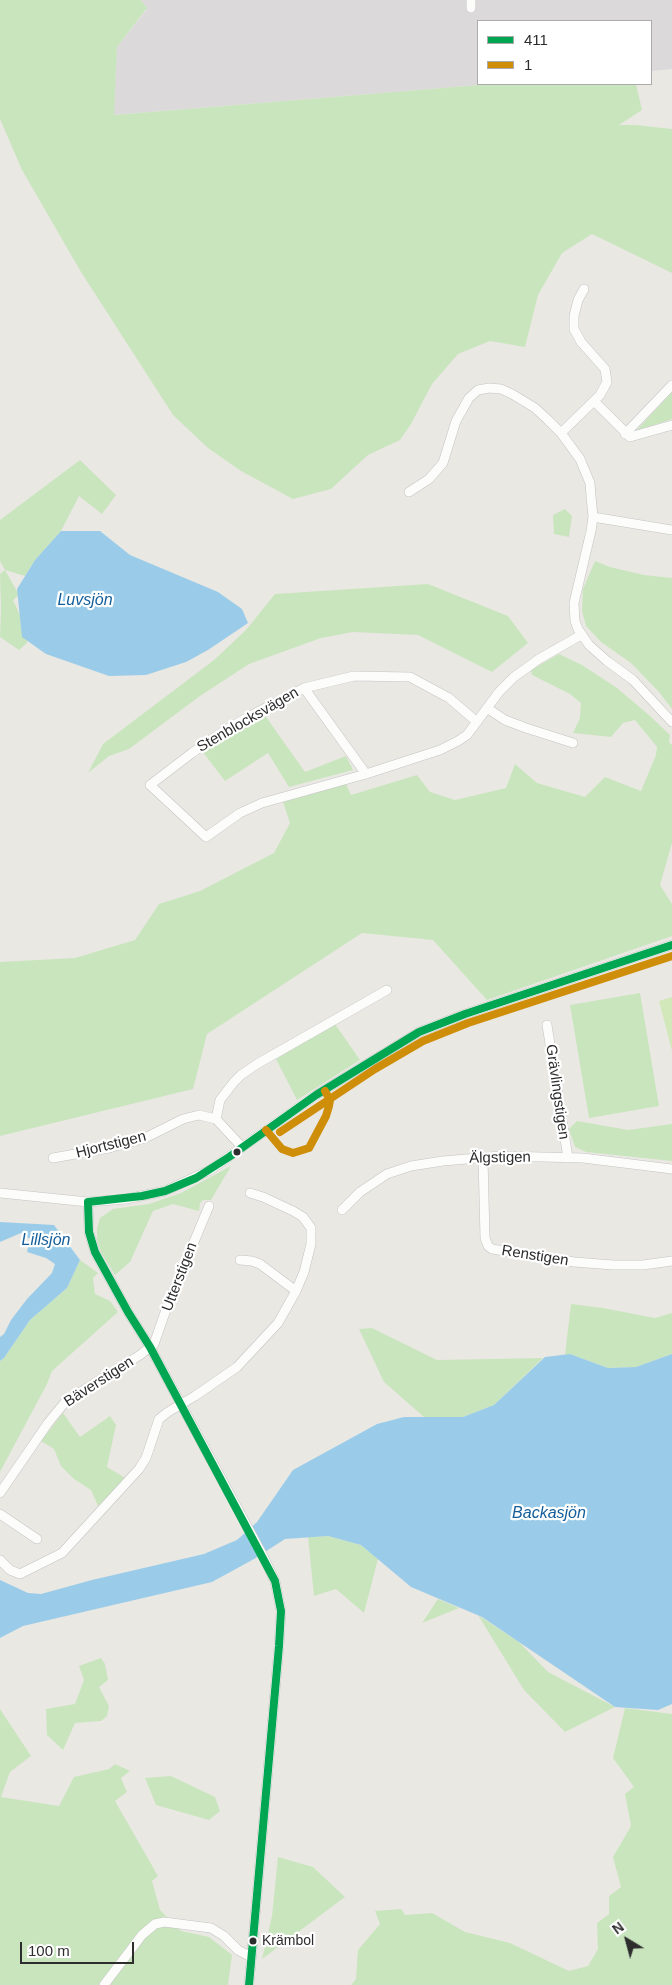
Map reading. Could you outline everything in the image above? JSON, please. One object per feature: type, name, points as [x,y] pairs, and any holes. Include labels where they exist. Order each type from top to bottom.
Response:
[{"type":"street","points":[[561,433],[594,402],[605,389],[607,382],[607,374],[601,363],[577,337],[574,329],[574,316],[578,300],[584,289]]},
{"type":"street","points":[[625,434],[672,386]]},
{"type":"street","points":[[409,492],[429,479],[443,463],[462,407],[478,390],[489,388],[501,389],[535,408],[561,433],[572,447],[590,483],[593,517],[574,603],[576,622],[581,635],[596,652],[633,680],[672,722]]},
{"type":"street","points":[[594,402],[625,434],[633,437],[672,425]]},
{"type":"street","points":[[593,517],[672,530]]},
{"type":"street","name":"Stenblocksvägen","points":[[477,722],[449,698],[410,676],[354,676],[304,688],[222,732],[150,785],[206,837],[240,813],[262,802],[366,774],[451,745],[467,735],[477,722],[499,692],[514,677],[539,659],[581,635]]},
{"type":"street","points":[[304,688],[366,774]]},
{"type":"street","points":[[487,708],[505,720],[573,743]]},
{"type":"street","points":[[0,1193],[88,1202],[126,1199],[165,1191],[210,1170],[324,1090],[418,1032],[465,1014],[672,945]]},
{"type":"street","points":[[242,1147],[216,1119],[220,1100],[241,1075],[387,990]]},
{"type":"street","name":"Grävlingstigen","points":[[547,1025],[568,1158]]},
{"type":"street","name":"Hjortstigen","points":[[53,1158],[109,1148],[145,1138],[192,1116],[199,1115],[216,1119]]},
{"type":"street","name":"Älgstigen","points":[[342,1210],[376,1180],[398,1169],[443,1161],[483,1157],[568,1158],[605,1160],[672,1169]]},
{"type":"street","name":"Renstigen","points":[[483,1157],[485,1238],[488,1246],[492,1249],[565,1261],[604,1264],[643,1265],[672,1261]]},
{"type":"street","points":[[0,1560],[10,1570],[20,1574],[36,1568],[62,1553],[139,1469],[146,1458],[159,1419],[237,1367],[278,1322],[296,1291],[304,1272],[311,1244],[311,1228],[303,1217],[293,1211],[250,1193]]},
{"type":"street","points":[[88,1202],[89,1232],[95,1252],[128,1312],[150,1347],[275,1581],[281,1611],[280,1646],[249,1985]]},
{"type":"street","name":"Utterstigen","points":[[150,1347],[156,1340],[168,1304],[209,1206]]},
{"type":"street","points":[[240,1260],[260,1264],[289,1288],[296,1291]]},
{"type":"street","name":"Bäverstigen","points":[[0,1493],[48,1423],[66,1401],[150,1347]]},
{"type":"street","points":[[0,1514],[37,1539]]},
{"type":"street","points":[[104,1985],[142,1935],[155,1924],[164,1922],[211,1928],[224,1936],[238,1950],[252,1957]]},
{"type":"shaded area","points":[[141,0],[672,0],[672,69],[652,71],[652,20],[477,20],[477,85],[480,85],[113,115],[117,47],[147,9]]},
{"type":"green space","points":[[0,0],[141,0],[147,8],[117,47],[114,115],[480,85],[636,85],[642,110],[619,125],[672,129],[672,273],[592,234],[562,253],[538,295],[525,347],[490,341],[458,354],[432,384],[411,424],[400,440],[368,455],[331,489],[293,499],[241,471],[208,448],[173,415],[81,272],[22,170],[0,119]]},
{"type":"green space","points":[[672,392],[672,419],[636,431]]},
{"type":"green space","points":[[80,460],[116,495],[102,514],[79,496],[61,531],[35,560],[25,576],[5,570],[0,561],[0,520]]},
{"type":"green space","points":[[565,509],[572,516],[569,537],[554,534],[553,515]]},
{"type":"green space","points":[[595,561],[610,567],[644,575],[672,578],[672,709],[659,692],[631,663],[601,642],[586,626],[582,611],[583,589]]},
{"type":"green space","points":[[5,570],[19,595],[13,600],[19,613],[28,625],[27,643],[19,650],[0,637],[0,574]]},
{"type":"green space","points":[[428,584],[508,616],[528,643],[492,672],[418,635],[353,632],[321,638],[249,664],[200,696],[129,749],[109,756],[88,773],[103,744],[214,660],[246,630],[275,594]]},
{"type":"green space","points":[[559,654],[582,665],[617,688],[670,735],[669,742],[672,745],[672,843],[660,885],[672,904],[672,936],[487,1000],[433,940],[362,933],[207,1034],[193,1089],[0,1136],[0,962],[75,958],[135,940],[159,904],[200,891],[274,853],[290,823],[283,802],[346,784],[351,795],[417,775],[430,792],[455,800],[506,788],[515,764],[537,783],[585,797],[605,777],[641,791],[656,755],[657,747],[635,720],[623,723],[611,737],[573,733],[580,718],[581,703],[570,694],[532,675],[531,670]]},
{"type":"green space","points":[[264,714],[305,772],[346,756],[353,770],[289,787],[268,753],[225,781],[202,751]]},
{"type":"green space","points":[[640,993],[659,1106],[589,1118],[570,1005]]},
{"type":"green space","points":[[672,997],[672,1051],[659,1001]]},
{"type":"green space","points":[[335,1024],[360,1060],[297,1100],[276,1059]]},
{"type":"green space","points":[[577,1121],[628,1130],[672,1124],[672,1161],[586,1152],[575,1147],[569,1129]]},
{"type":"green space","points":[[231,1166],[211,1200],[203,1200],[200,1203],[199,1211],[173,1204],[153,1211],[130,1262],[115,1275],[101,1252],[97,1239],[97,1228],[100,1218],[113,1209],[149,1204],[181,1193]]},
{"type":"green space","points":[[80,1260],[98,1273],[93,1278],[95,1294],[110,1301],[118,1312],[52,1371],[47,1384],[0,1472],[0,1361],[30,1320],[67,1288]]},
{"type":"green space","points":[[571,1304],[655,1318],[672,1313],[672,1354],[636,1367],[608,1368],[570,1354],[565,1355]]},
{"type":"green space","points":[[372,1328],[437,1360],[543,1358],[494,1405],[463,1417],[424,1417],[384,1382],[359,1329]]},
{"type":"green space","points":[[63,1413],[80,1437],[110,1416],[116,1425],[107,1467],[127,1479],[98,1506],[91,1490],[74,1479],[61,1466],[54,1449],[41,1441]]},
{"type":"green space","points":[[328,1536],[361,1545],[378,1559],[364,1613],[336,1589],[314,1596],[308,1537]]},
{"type":"green space","points":[[438,1599],[459,1608],[422,1623]]},
{"type":"green space","points":[[478,1615],[519,1642],[548,1672],[615,1707],[565,1732],[524,1690]]},
{"type":"green space","points":[[101,1658],[105,1664],[108,1680],[99,1687],[109,1706],[107,1716],[101,1721],[75,1723],[63,1750],[47,1735],[46,1709],[75,1704],[84,1680],[79,1666]]},
{"type":"green space","points":[[625,1708],[672,1714],[672,1985],[351,1985],[356,1979],[358,1950],[380,1924],[375,1911],[401,1909],[405,1915],[432,1913],[465,1932],[510,1943],[569,1971],[588,1966],[598,1949],[597,1923],[609,1914],[609,1896],[621,1887],[613,1857],[631,1826],[625,1794],[634,1787],[613,1758]]},
{"type":"green space","points":[[0,1709],[31,1756],[10,1772],[1,1797],[59,1806],[74,1777],[109,1769],[115,1764],[130,1771],[121,1778],[127,1792],[115,1801],[158,1876],[152,1881],[160,1910],[181,1931],[209,1937],[232,1955],[228,1985],[0,1985]]},
{"type":"green space","points":[[171,1776],[215,1797],[220,1811],[209,1820],[156,1805],[145,1778]]},
{"type":"green space","points":[[278,1857],[313,1867],[345,1897],[262,1959],[272,1916]]},
{"type":"water","name":"Luvsjön","points":[[61,531],[100,531],[130,555],[218,592],[242,609],[248,623],[208,650],[186,662],[146,675],[109,676],[46,654],[22,637],[17,589],[35,560]]},
{"type":"water","name":"Lillsjön","points":[[0,1222],[54,1225],[80,1260],[67,1288],[30,1320],[0,1361],[0,1337],[4,1334],[11,1320],[27,1299],[52,1273],[55,1264],[46,1258],[27,1252],[30,1239],[21,1233],[0,1242]]},
{"type":"water","name":"Backasjön","points":[[570,1354],[608,1368],[636,1367],[672,1354],[672,1704],[658,1710],[615,1707],[482,1617],[411,1587],[361,1545],[328,1536],[285,1539],[212,1582],[23,1626],[0,1638],[0,1580],[28,1593],[41,1594],[204,1554],[237,1540],[257,1522],[293,1470],[377,1424],[404,1417],[463,1417],[494,1405],[545,1357]]},
{"type":"transit line","name":"411","points":[[88,1202],[142,1196],[165,1191],[196,1178],[229,1157],[316,1095],[419,1032],[465,1014],[672,945]]},
{"type":"transit line","name":"1","points":[[280,1132],[375,1069],[423,1041],[468,1023],[672,956]]},
{"type":"transit line","name":"1","points":[[266,1130],[282,1149],[293,1153],[309,1148],[326,1116],[329,1106],[330,1100],[325,1091]]},
{"type":"transit line","name":"411","points":[[88,1202],[89,1232],[95,1252],[128,1312],[150,1347],[275,1581],[281,1611],[279,1646],[249,1985]]},
{"type":"place","name":"Krämbol","points":[[253,1941]]}]
